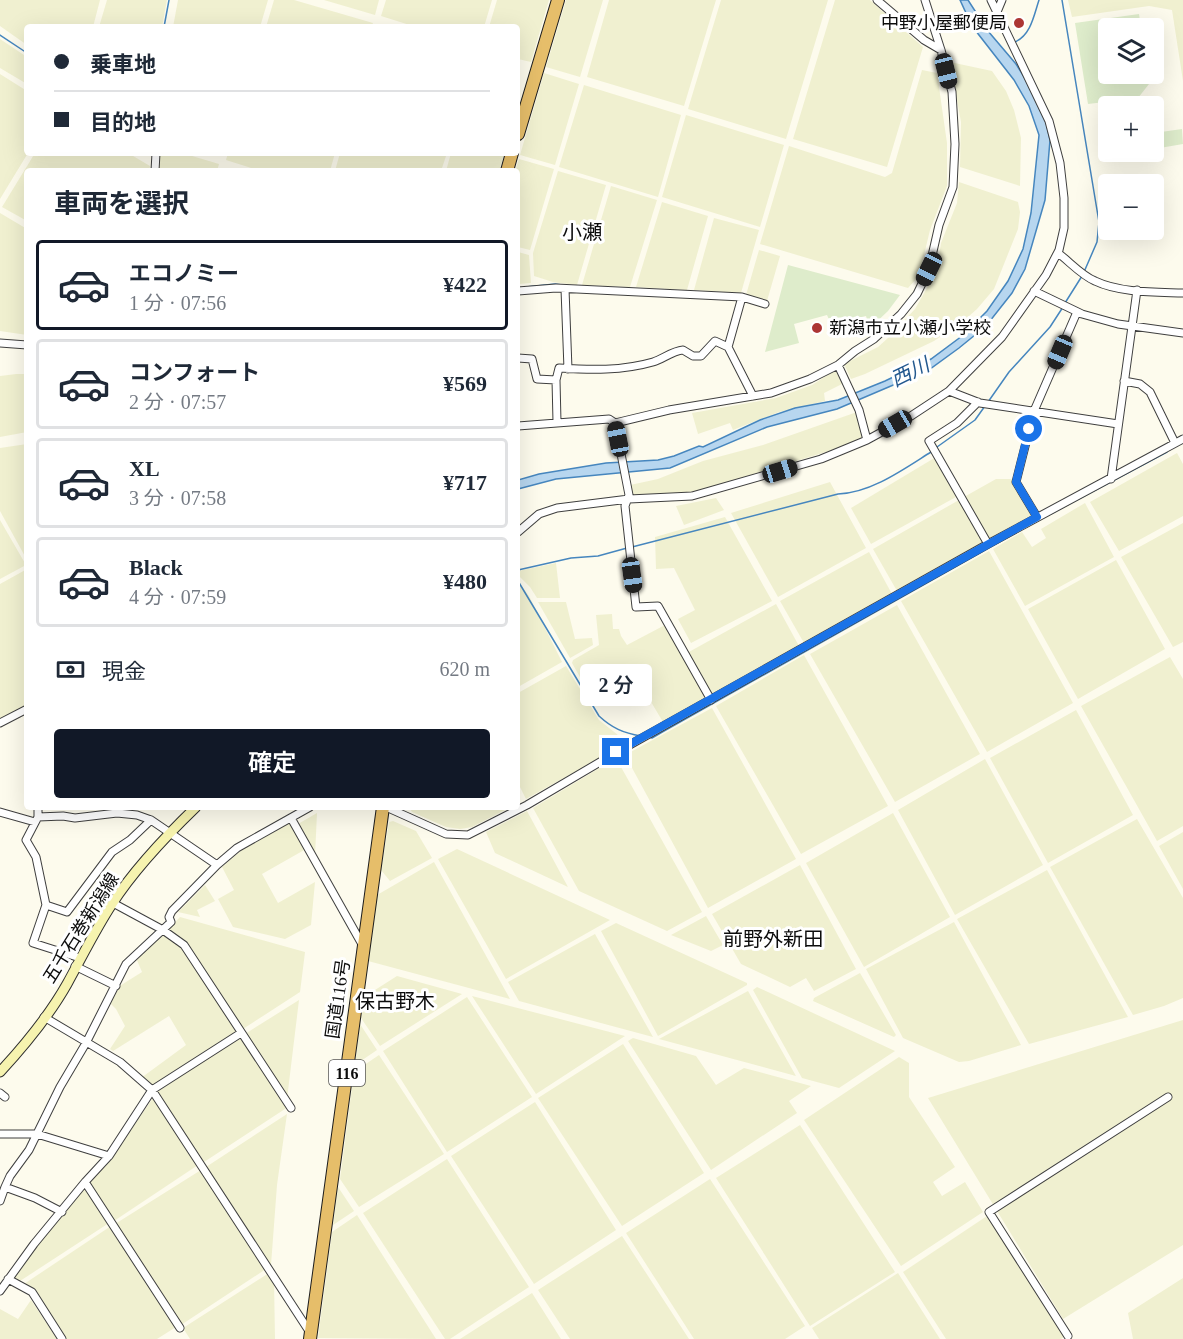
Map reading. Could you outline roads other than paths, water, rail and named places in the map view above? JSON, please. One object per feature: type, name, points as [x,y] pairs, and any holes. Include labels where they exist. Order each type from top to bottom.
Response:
[{"type":"highway","points":[[520,128],[558,0]]},
{"type":"highway","name":"国道116号","points":[[310,1336],[384,810]]},
{"type":"main road","name":"五千石巻新潟線","points":[[0,1072],[44,1017],[66,985],[113,903],[149,855],[193,810]]},
{"type":"street","points":[[877,0],[924,40],[941,50]]},
{"type":"street","points":[[615,423],[669,410],[771,393],[810,379],[838,365],[874,339],[901,314],[917,294],[929,269],[939,225],[953,187],[955,144],[952,92],[925,0]]},
{"type":"street","points":[[520,530],[538,514],[557,508],[629,499],[692,496],[821,459],[867,440],[948,391],[1002,337],[1046,275],[1058,253],[1064,228],[1064,208],[1060,163],[1054,136],[1038,94],[991,0]]},
{"type":"street","points":[[998,12],[1002,0]]},
{"type":"street","points":[[1058,253],[1094,281],[1110,286],[1183,292]]},
{"type":"street","points":[[565,289],[568,369]]},
{"type":"street","points":[[520,291],[565,289],[742,297],[765,304]]},
{"type":"street","points":[[1111,479],[1137,290]]},
{"type":"street","points":[[1034,291],[1077,312],[1132,326],[1183,333]]},
{"type":"street","points":[[728,347],[742,297]]},
{"type":"street","points":[[1037,517],[1016,482],[1034,411],[1077,312]]},
{"type":"street","points":[[557,422],[556,380],[559,368],[631,368],[656,362],[678,350],[683,350],[693,357],[701,357],[715,341],[728,347],[753,396]]},
{"type":"street","points":[[0,343],[24,345]]},
{"type":"street","points":[[520,358],[532,359],[537,379],[556,380]]},
{"type":"street","points":[[838,365],[857,406],[867,440]]},
{"type":"street","points":[[1124,381],[1140,384],[1150,392],[1175,443]]},
{"type":"street","points":[[948,391],[978,402],[1118,424]]},
{"type":"street","points":[[978,402],[957,423],[929,441],[988,544]]},
{"type":"street","points":[[520,426],[609,419],[615,423],[629,499],[625,506],[636,607],[658,606],[711,700]]},
{"type":"street","points":[[520,809],[988,544],[1183,439]]},
{"type":"street","points":[[0,723],[24,711]]},
{"type":"street","points":[[38,810],[37,819],[26,840],[36,857],[46,905],[33,943],[78,962],[116,986]]},
{"type":"street","points":[[91,810],[94,814]]},
{"type":"street","points":[[0,1201],[10,1176],[29,1150],[60,1087],[87,1043],[126,964],[171,922],[169,917],[172,911],[217,864],[237,848],[305,810]]},
{"type":"street","points":[[391,810],[446,834],[468,835],[517,810]]},
{"type":"street","points":[[0,812],[37,819],[63,816],[75,818],[131,811],[151,820],[217,864]]},
{"type":"street","points":[[291,818],[363,947]]},
{"type":"street","points":[[46,905],[67,912],[112,852],[130,840],[151,820]]},
{"type":"street","points":[[113,903],[163,930],[184,945],[291,1108]]},
{"type":"street","points":[[44,1017],[120,1062],[152,1090],[310,1336]]},
{"type":"street","points":[[0,1291],[4,1281],[109,1156],[152,1090],[241,1033]]},
{"type":"street","points":[[1068,1336],[989,1212],[1168,1097]]},
{"type":"street","points":[[0,1134],[37,1134],[109,1156]]},
{"type":"street","points":[[85,1182],[180,1328]]},
{"type":"street","points":[[5,1187],[35,1198],[62,1212]]},
{"type":"street","points":[[4,1281],[32,1292],[62,1339]]},
{"type":"water","name":"西川","points":[[960,0],[968,0],[988,31],[1016,64],[1033,91],[1046,122],[1050,140],[1045,200],[1025,269],[1012,293],[986,326],[930,369],[837,409],[767,427],[670,468],[556,479],[520,488],[520,479],[539,474],[606,463],[658,460],[674,456],[699,446],[703,447],[760,420],[795,408],[838,400],[931,359],[962,336],[987,311],[1008,281],[1023,249],[1031,213],[1039,135],[1029,106],[1014,80],[972,26]]},
{"type":"waterway","points":[[165,24],[169,0]]},
{"type":"waterway","points":[[1015,42],[1028,30],[1039,0]]},
{"type":"waterway","points":[[1062,0],[1099,222],[1097,242],[1084,272]]},
{"type":"waterway","points":[[0,35],[24,51]]},
{"type":"waterway","points":[[1065,303],[1082,276]]},
{"type":"waterway","points":[[526,287],[562,285]]},
{"type":"waterway","points":[[988,402],[1009,372],[1050,327],[1063,307]]},
{"type":"waterway","points":[[937,447],[975,420],[985,406]]},
{"type":"waterway","points":[[632,547],[863,489],[887,479],[931,452]]},
{"type":"waterway","points":[[1026,527],[1167,452]]},
{"type":"waterway","points":[[649,737],[652,738],[1021,530]]},
{"type":"waterway","points":[[520,570],[571,558],[598,556],[627,548]]},
{"type":"waterway","points":[[520,584],[599,716],[618,729],[641,736]]},
{"type":"place","name":"中野小屋郵便局","points":[[1019,23]]},
{"type":"place","name":"新潟市立小瀬小学校","points":[[817,328]]},
{"type":"district","name":"小瀬","points":[[582,232]]},
{"type":"district","name":"前野外新田","points":[[773,939]]},
{"type":"district","name":"保古野木","points":[[395,1001]]}]
